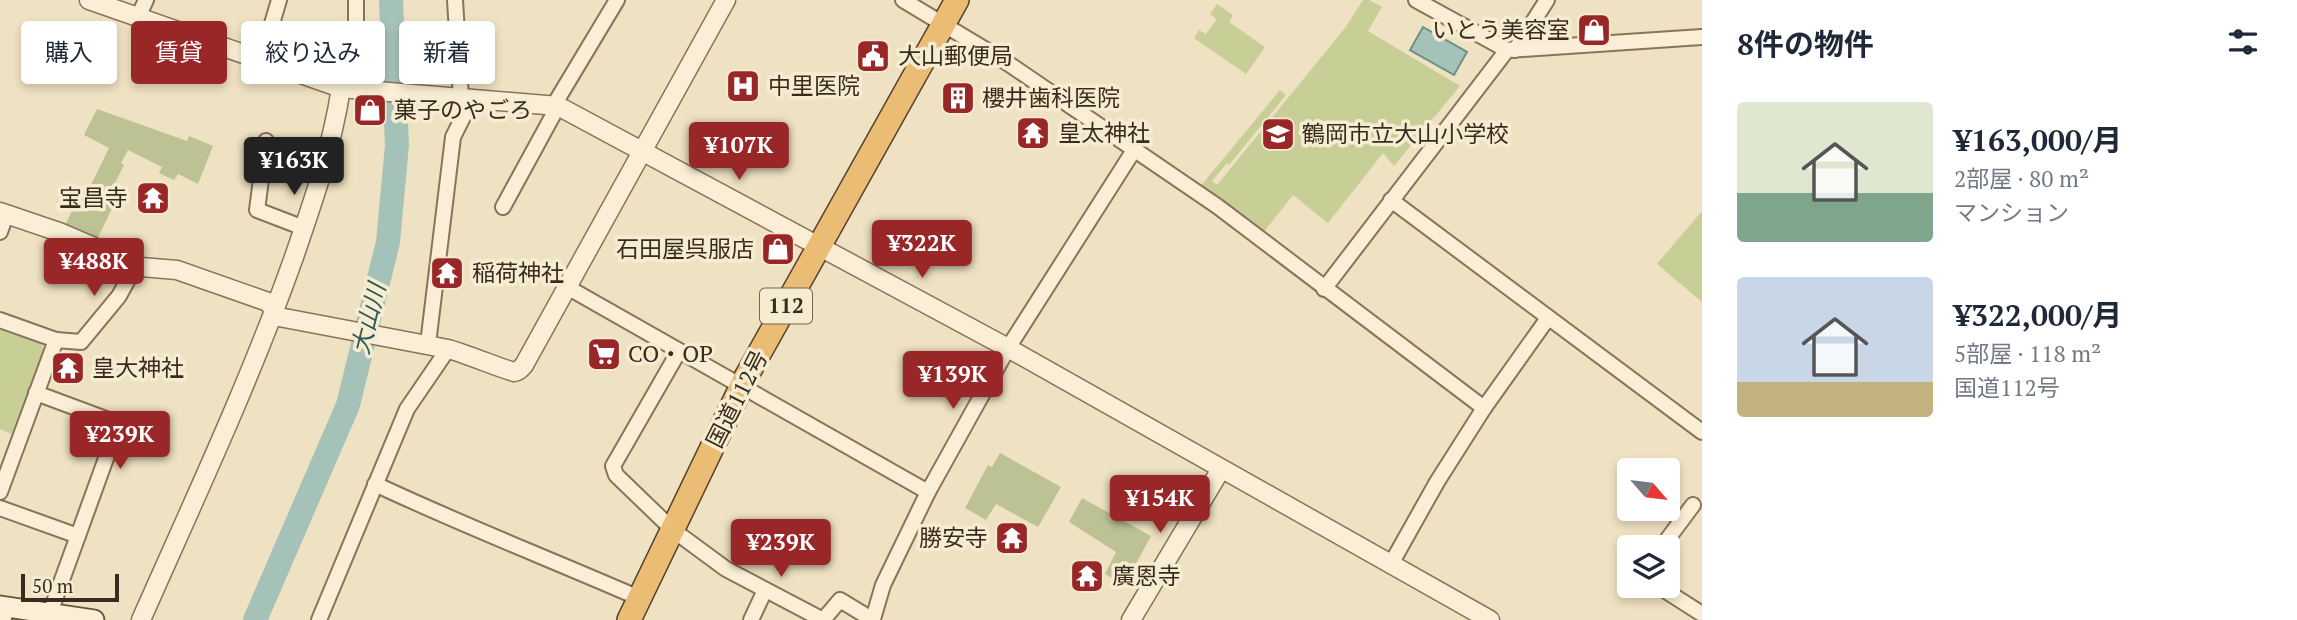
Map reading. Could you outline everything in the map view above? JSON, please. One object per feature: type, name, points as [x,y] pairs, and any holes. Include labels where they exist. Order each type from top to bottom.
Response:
[{"type":"highway","name":"国道112号","points":[[629,620],[741,387],[957,0]]},
{"type":"main road","points":[[4,611],[50,613],[94,620]]},
{"type":"street","points":[[89,0],[241,54]]},
{"type":"street","points":[[138,18],[146,0]]},
{"type":"street","points":[[273,21],[279,0]]},
{"type":"street","points":[[141,620],[254,365],[304,228],[327,158],[356,25],[356,0]]},
{"type":"street","points":[[425,344],[453,137],[462,98],[455,0]]},
{"type":"street","points":[[503,206],[617,0]]},
{"type":"street","points":[[0,232],[3,213],[59,232],[136,265],[177,270],[268,302],[279,317],[448,349],[475,356],[512,372],[519,371],[726,0]]},
{"type":"street","points":[[902,0],[1006,62],[1217,206],[1484,408]]},
{"type":"street","points":[[1416,0],[1511,50],[1702,37]]},
{"type":"street","points":[[1324,289],[1547,0]]},
{"type":"street","points":[[327,84],[341,89],[556,106],[1008,348],[1490,620]]},
{"type":"street","points":[[266,141],[257,210],[304,228]]},
{"type":"street","points":[[679,351],[613,466],[616,475],[673,530],[726,569],[823,620],[840,600],[873,620],[883,585],[928,492],[1008,348],[1133,150]]},
{"type":"street","points":[[1391,200],[1702,432]]},
{"type":"street","points":[[0,320],[56,340],[81,342],[119,296],[136,265]]},
{"type":"street","points":[[567,287],[928,492]]},
{"type":"street","points":[[1391,564],[1437,482],[1484,408],[1548,318]]},
{"type":"street","points":[[0,492],[56,340]]},
{"type":"street","points":[[319,620],[407,409],[448,349]]},
{"type":"street","points":[[36,393],[114,422],[117,428],[50,613]]},
{"type":"street","points":[[1131,620],[1221,469]]},
{"type":"street","points":[[375,484],[442,516],[639,598]]},
{"type":"street","points":[[1672,535],[1693,505]]},
{"type":"street","points":[[0,508],[78,536]]},
{"type":"street","points":[[751,620],[765,590]]},
{"type":"street","points":[[1677,598],[1702,614]]},
{"type":"green space","points":[[1363,0],[1382,7],[1368,31],[1460,86],[1394,166],[1383,153],[1328,223],[1293,195],[1262,234],[1199,188],[1280,90],[1286,95],[1229,165],[1227,163],[1212,181],[1217,185],[1345,28]]},
{"type":"green space","points":[[1217,4],[1233,15],[1229,22],[1265,47],[1246,74],[1194,38],[1199,30],[1206,34],[1217,19],[1210,14]]},
{"type":"green space","points":[[97,109],[187,141],[189,136],[213,146],[198,184],[178,174],[174,180],[159,173],[162,167],[128,150],[121,163],[124,165],[106,201],[114,205],[96,241],[65,225],[83,189],[88,191],[109,148],[84,135]]},
{"type":"green space","points":[[1702,211],[1702,302],[1657,264]]},
{"type":"green space","points":[[0,326],[40,340],[44,351],[14,435],[0,429]]},
{"type":"green space","points":[[1000,453],[1061,487],[1038,527],[996,504],[986,520],[965,508],[988,465],[992,467]]},
{"type":"green space","points":[[1082,498],[1151,536],[1130,575],[1123,571],[1117,581],[1105,574],[1116,552],[1069,522]]},
{"type":"water","points":[[1423,27],[1467,52],[1454,75],[1410,50]]},
{"type":"waterway","name":"大山川","points":[[255,620],[348,405],[388,242],[397,145],[391,0]]},
{"type":"place","name":"いとう美容室","points":[[1594,30]]},
{"type":"place","name":"大山郵便局","points":[[873,56]]},
{"type":"place","name":"中里医院","points":[[743,86]]},
{"type":"place","name":"櫻井歯科医院","points":[[958,98]]},
{"type":"place","name":"菓子のやごろ","points":[[370,110]]},
{"type":"place","name":"皇太神社","points":[[1033,133]]},
{"type":"place","name":"鶴岡市立大山小学校","points":[[1278,134]]},
{"type":"place","name":"宝昌寺","points":[[153,198]]},
{"type":"place","name":"石田屋呉服店","points":[[778,249]]},
{"type":"place","name":"稲荷神社","points":[[447,273]]},
{"type":"place","name":"CO・OP","points":[[604,354]]},
{"type":"place","name":"皇大神社","points":[[68,368]]},
{"type":"place","name":"勝安寺","points":[[1012,538]]},
{"type":"place","name":"廣恩寺","points":[[1087,576]]}]
